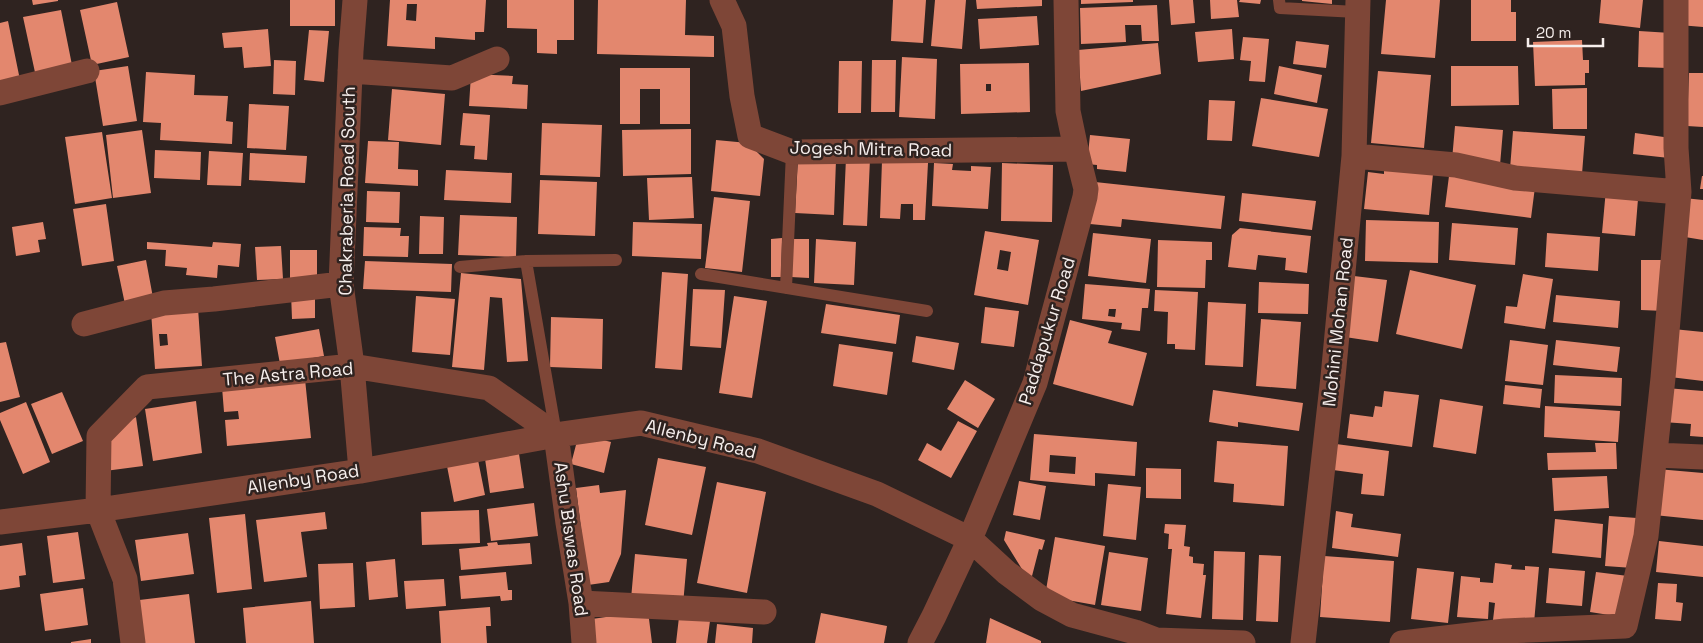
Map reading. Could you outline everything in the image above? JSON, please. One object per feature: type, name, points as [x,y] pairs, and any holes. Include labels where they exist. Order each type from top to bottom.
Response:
[{"type":"street","name":"Chakraberia Road South","points":[[355,0],[350,71],[342,284],[352,366],[360,471]]},
{"type":"street","name":"Jogesh Mitra Road","points":[[722,0],[734,26],[742,96],[750,136],[792,152],[1076,149]]},
{"type":"street","name":"Paddapukur Road","points":[[920,643],[970,539],[1035,383],[1085,198],[1086,189],[1068,111],[1066,0]]},
{"type":"street","points":[[1402,643],[1505,631],[1625,626],[1646,536],[1679,192],[1676,148],[1676,0]]},
{"type":"street","name":"Mohini Mohan Road","points":[[1303,643],[1333,377],[1354,156],[1357,6]]},
{"type":"street","points":[[350,71],[452,78],[497,59]]},
{"type":"street","points":[[0,93],[87,71]]},
{"type":"street","points":[[1354,156],[1456,165],[1515,178],[1679,192]]},
{"type":"street","points":[[84,324],[164,303],[342,284]]},
{"type":"street","name":"The Astra Road","points":[[98,510],[99,436],[147,387],[352,366],[489,388],[556,435]]},
{"type":"street","name":"Allenby Road","points":[[0,522],[98,510],[360,471],[556,435],[641,423],[758,451],[877,494],[970,539],[1008,573],[1042,598],[1072,615],[1135,632],[1156,641],[1243,643]]},
{"type":"street","name":"Ashu Biswas Road","points":[[556,435],[581,603],[584,643]]},
{"type":"street","points":[[1655,455],[1703,456]]},
{"type":"street","points":[[98,510],[126,579],[133,643]]},
{"type":"street","points":[[581,603],[764,612]]},
{"type":"lane","points":[[1279,0],[1280,8],[1357,6]]},
{"type":"lane","points":[[786,288],[792,152]]},
{"type":"lane","points":[[460,267],[526,261],[616,260]]},
{"type":"lane","points":[[526,261],[556,435]]},
{"type":"lane","points":[[701,274],[927,311]]},
{"type":"building","points":[[32,0],[58,0],[58,1],[33,5]]},
{"type":"building","points":[[290,0],[335,0],[335,26],[290,26]]},
{"type":"building","points":[[390,0],[486,0],[484,32],[475,32],[475,40],[435,37],[435,49],[387,46]],"holes":[[[407,4],[417,4],[416,21],[406,20]]]},
{"type":"building","points":[[507,0],[574,0],[574,40],[557,40],[557,54],[537,53],[537,29],[507,28]]},
{"type":"building","points":[[598,0],[686,0],[685,35],[714,36],[714,57],[597,54]]},
{"type":"building","points":[[893,0],[926,0],[923,43],[891,41]]},
{"type":"building","points":[[935,0],[966,0],[962,49],[931,46]]},
{"type":"building","points":[[976,0],[1042,0],[1042,6],[977,9]]},
{"type":"building","points":[[1081,0],[1133,0],[1133,2],[1081,4]]},
{"type":"building","points":[[1169,0],[1193,0],[1195,23],[1171,25]]},
{"type":"building","points":[[1210,0],[1237,0],[1239,17],[1211,19]]},
{"type":"building","points":[[1240,0],[1261,0],[1260,4],[1239,2]]},
{"type":"building","points":[[1332,0],[1332,4],[1302,1]]},
{"type":"building","points":[[1386,0],[1440,0],[1435,58],[1381,54]]},
{"type":"building","points":[[1471,0],[1511,0],[1511,12],[1516,12],[1516,41],[1471,41]]},
{"type":"building","points":[[1601,0],[1643,0],[1640,28],[1599,23]]},
{"type":"building","points":[[1679,0],[1703,0],[1703,27],[1679,25]]},
{"type":"building","points":[[117,2],[129,57],[92,65],[80,10]]},
{"type":"building","points":[[1157,5],[1159,41],[1142,41],[1141,25],[1125,25],[1126,42],[1081,44],[1080,8]]},
{"type":"building","points":[[61,10],[73,70],[36,77],[23,17]]},
{"type":"building","points":[[1037,16],[1039,45],[980,49],[978,19]]},
{"type":"building","points":[[8,21],[20,80],[0,84],[0,23]]},
{"type":"building","points":[[268,29],[271,66],[244,68],[242,47],[224,48],[222,33]]},
{"type":"building","points":[[1232,29],[1234,59],[1198,62],[1195,32]]},
{"type":"building","points":[[309,30],[329,31],[324,82],[304,80]]},
{"type":"building","points":[[1639,31],[1671,33],[1668,68],[1638,67]]},
{"type":"building","points":[[1243,37],[1269,39],[1265,82],[1249,81],[1251,61],[1240,60]]},
{"type":"building","points":[[1582,40],[1583,60],[1589,60],[1589,73],[1585,73],[1585,85],[1535,86],[1533,42]]},
{"type":"building","points":[[1296,41],[1329,45],[1326,68],[1293,64]]},
{"type":"building","points":[[1158,43],[1161,74],[1081,91],[1078,50]]},
{"type":"building","points":[[902,57],[937,59],[935,119],[899,117]]},
{"type":"building","points":[[274,60],[296,61],[295,95],[273,94]]},
{"type":"building","points":[[872,60],[896,60],[895,112],[871,112]]},
{"type":"building","points":[[839,61],[862,61],[861,113],[838,113]]},
{"type":"building","points":[[1029,63],[1030,112],[961,114],[960,64]],"holes":[[[986,84],[991,84],[991,91],[986,91]]]},
{"type":"building","points":[[128,66],[137,121],[103,126],[94,71]]},
{"type":"building","points":[[1279,66],[1322,75],[1317,103],[1274,94]]},
{"type":"building","points":[[1451,66],[1518,66],[1519,105],[1451,106]]},
{"type":"building","points":[[620,68],[690,68],[690,124],[660,124],[660,89],[640,89],[640,124],[620,124]]},
{"type":"building","points":[[1378,71],[1431,75],[1424,148],[1371,143]]},
{"type":"building","points":[[146,72],[195,75],[194,95],[228,96],[226,121],[233,122],[232,144],[160,140],[161,123],[143,122]]},
{"type":"building","points":[[1689,73],[1703,73],[1703,127],[1687,126]]},
{"type":"building","points":[[471,74],[513,76],[512,84],[528,85],[527,109],[469,106]]},
{"type":"building","points":[[1587,88],[1587,129],[1553,129],[1552,89]]},
{"type":"building","points":[[392,89],[445,94],[441,145],[388,140]]},
{"type":"building","points":[[1261,98],[1328,109],[1319,157],[1252,146]]},
{"type":"building","points":[[1209,100],[1235,101],[1232,141],[1207,140]]},
{"type":"building","points":[[249,104],[289,106],[286,150],[247,148]]},
{"type":"building","points":[[463,113],[490,115],[487,160],[474,159],[475,146],[460,145]]},
{"type":"building","points":[[542,123],[602,125],[600,177],[540,175]]},
{"type":"building","points":[[1455,126],[1503,130],[1500,165],[1452,160]]},
{"type":"building","points":[[691,129],[691,174],[623,176],[622,130]]},
{"type":"building","points":[[142,130],[151,193],[113,198],[106,135]]},
{"type":"building","points":[[1513,131],[1585,136],[1582,174],[1510,169]]},
{"type":"building","points":[[102,132],[112,198],[75,204],[65,137]]},
{"type":"building","points":[[1635,133],[1671,138],[1669,158],[1633,154]]},
{"type":"building","points":[[1090,135],[1130,139],[1126,172],[1097,169],[1097,165],[1087,164]]},
{"type":"building","points":[[716,140],[748,143],[764,159],[760,196],[711,191]]},
{"type":"building","points":[[368,141],[399,142],[398,169],[418,170],[418,186],[365,183]]},
{"type":"building","points":[[155,150],[201,152],[200,180],[154,178]]},
{"type":"building","points":[[209,151],[243,153],[241,186],[207,185]]},
{"type":"building","points":[[250,153],[307,156],[305,183],[249,180]]},
{"type":"building","points":[[846,158],[870,159],[867,226],[843,225]]},
{"type":"building","points":[[798,159],[836,160],[834,215],[795,213]]},
{"type":"building","points":[[882,161],[928,163],[925,220],[913,220],[913,204],[901,204],[900,219],[880,218]]},
{"type":"building","points":[[934,163],[953,164],[952,170],[971,171],[971,166],[991,167],[988,209],[932,206]]},
{"type":"building","points":[[1002,163],[1053,165],[1052,222],[1001,221]]},
{"type":"building","points":[[1384,169],[1433,174],[1429,215],[1364,209],[1368,172],[1384,174]]},
{"type":"building","points":[[446,170],[512,173],[511,203],[444,200]]},
{"type":"building","points":[[1449,176],[1535,187],[1531,218],[1445,207]]},
{"type":"building","points":[[1702,176],[1703,189],[1700,189]]},
{"type":"building","points":[[692,177],[694,218],[649,220],[647,178]]},
{"type":"building","points":[[540,180],[597,182],[595,236],[538,234]]},
{"type":"building","points":[[1095,182],[1225,196],[1221,229],[1122,219],[1121,227],[1090,224]]},
{"type":"building","points":[[1606,189],[1638,199],[1635,236],[1602,233]]},
{"type":"building","points":[[367,191],[400,192],[399,223],[366,222]]},
{"type":"building","points":[[1242,193],[1316,201],[1312,230],[1239,221]]},
{"type":"building","points":[[714,197],[750,201],[742,272],[705,268]]},
{"type":"building","points":[[1684,198],[1703,200],[1703,240],[1679,236]]},
{"type":"building","points":[[106,204],[114,261],[82,266],[73,209]]},
{"type":"building","points":[[460,215],[517,217],[516,257],[458,255]]},
{"type":"building","points":[[420,216],[444,217],[443,254],[419,254]]},
{"type":"building","points":[[1366,220],[1439,222],[1438,263],[1365,261]]},
{"type":"building","points":[[43,222],[46,239],[38,240],[40,252],[16,256],[12,227]]},
{"type":"building","points":[[633,222],[702,224],[701,259],[632,256]]},
{"type":"building","points":[[1452,223],[1518,228],[1515,265],[1449,260]]},
{"type":"building","points":[[364,227],[401,228],[400,236],[409,236],[408,257],[363,256]]},
{"type":"building","points":[[1240,228],[1311,236],[1307,273],[1285,270],[1286,258],[1258,255],[1256,270],[1228,267],[1232,235]]},
{"type":"building","points":[[985,231],[1039,240],[1028,305],[974,295]],"holes":[[[1000,250],[1011,252],[1008,271],[997,269]]]},
{"type":"building","points":[[1093,233],[1151,239],[1146,283],[1088,276]]},
{"type":"building","points":[[1547,233],[1600,237],[1598,271],[1545,267]]},
{"type":"building","points":[[782,238],[781,277],[771,277],[771,239]]},
{"type":"building","points":[[793,239],[809,239],[809,278],[791,277]]},
{"type":"building","points":[[816,239],[856,242],[854,285],[814,283]]},
{"type":"building","points":[[1158,240],[1212,242],[1212,260],[1206,260],[1205,288],[1157,287]]},
{"type":"building","points":[[147,242],[212,247],[213,242],[241,244],[239,267],[218,265],[217,278],[186,275],[187,268],[165,266],[166,250],[147,249]]},
{"type":"building","points":[[281,246],[283,279],[257,280],[255,247]]},
{"type":"building","points":[[290,250],[317,250],[317,278],[290,278]]},
{"type":"building","points":[[146,260],[154,303],[126,309],[117,266]]},
{"type":"building","points":[[1641,260],[1666,260],[1665,311],[1641,310]]},
{"type":"building","points":[[365,261],[452,264],[451,292],[363,289]]},
{"type":"building","points":[[1410,270],[1476,285],[1462,349],[1396,334]]},
{"type":"building","points":[[662,272],[688,274],[682,370],[655,368]]},
{"type":"building","points":[[461,273],[521,279],[528,361],[507,362],[502,298],[490,297],[484,370],[452,367]]},
{"type":"building","points":[[1523,274],[1553,279],[1545,329],[1504,323],[1506,306],[1517,307]]},
{"type":"building","points":[[1354,276],[1387,280],[1378,342],[1345,337]]},
{"type":"building","points":[[1259,282],[1309,284],[1308,314],[1258,313]]},
{"type":"building","points":[[1085,284],[1150,289],[1148,308],[1142,308],[1140,331],[1121,329],[1122,323],[1082,319]],"holes":[[[1109,309],[1116,309],[1115,317],[1108,316]]]},
{"type":"building","points":[[693,289],[725,290],[721,348],[690,346]]},
{"type":"building","points":[[1155,290],[1198,292],[1195,350],[1175,349],[1175,344],[1167,344],[1168,312],[1154,311]]},
{"type":"building","points":[[315,292],[315,318],[292,319],[291,293]]},
{"type":"building","points":[[1556,295],[1620,301],[1618,328],[1553,322]]},
{"type":"building","points":[[416,296],[455,299],[450,355],[412,352]]},
{"type":"building","points":[[734,296],[767,301],[752,398],[719,393]]},
{"type":"building","points":[[1208,302],[1246,304],[1243,367],[1205,365]]},
{"type":"building","points":[[826,304],[900,315],[896,344],[821,333]]},
{"type":"building","points":[[985,307],[1019,311],[1014,347],[981,343]]},
{"type":"building","points":[[198,308],[202,366],[155,369],[151,311]],"holes":[[[159,334],[167,334],[168,345],[160,346]]]},
{"type":"building","points":[[551,317],[603,319],[602,369],[550,367]]},
{"type":"building","points":[[1261,319],[1301,322],[1296,389],[1256,386]]},
{"type":"building","points":[[1070,320],[1112,331],[1108,343],[1147,353],[1133,406],[1053,384]]},
{"type":"building","points":[[319,329],[324,356],[280,364],[275,337]]},
{"type":"building","points":[[1673,329],[1703,332],[1703,381],[1670,377]]},
{"type":"building","points":[[916,336],[959,343],[954,370],[912,362]]},
{"type":"building","points":[[1510,340],[1548,345],[1543,385],[1505,381]]},
{"type":"building","points":[[1556,340],[1620,347],[1617,372],[1553,365]]},
{"type":"building","points":[[6,342],[20,397],[0,402],[0,343]]},
{"type":"building","points":[[839,344],[893,352],[887,395],[833,386]]},
{"type":"building","points":[[1555,375],[1622,378],[1621,406],[1554,403]]},
{"type":"building","points":[[305,379],[311,438],[227,446],[225,420],[239,419],[238,411],[224,412],[222,387]]},
{"type":"building","points":[[965,380],[995,399],[978,428],[947,409]]},
{"type":"building","points":[[1505,385],[1542,389],[1540,408],[1503,404]]},
{"type":"building","points":[[1666,388],[1703,391],[1703,437],[1690,436],[1691,424],[1663,422]]},
{"type":"building","points":[[1213,390],[1303,403],[1299,431],[1238,422],[1238,427],[1209,422]]},
{"type":"building","points":[[1384,391],[1419,395],[1412,447],[1347,438],[1350,414],[1373,417],[1375,406],[1382,407]]},
{"type":"building","points":[[62,392],[83,441],[52,454],[31,404]]},
{"type":"building","points":[[1440,399],[1483,406],[1476,454],[1433,447]]},
{"type":"building","points":[[196,401],[202,453],[153,461],[145,409]]},
{"type":"building","points":[[26,402],[50,462],[23,474],[0,420],[0,413]]},
{"type":"building","points":[[1545,406],[1620,411],[1618,442],[1544,437]]},
{"type":"building","points":[[136,417],[143,466],[105,471],[102,455],[114,428]]},
{"type":"building","points":[[958,421],[977,431],[951,478],[918,460],[927,443],[941,451]]},
{"type":"building","points":[[1034,434],[1137,442],[1135,476],[1095,473],[1095,486],[1030,480]],"holes":[[[1050,455],[1076,457],[1075,474],[1049,472]]]},
{"type":"building","points":[[587,436],[611,442],[604,473],[571,464],[577,441]]},
{"type":"building","points":[[1217,441],[1288,446],[1284,506],[1233,502],[1234,484],[1214,482]]},
{"type":"building","points":[[1595,443],[1616,443],[1617,469],[1548,470],[1547,453],[1596,452]]},
{"type":"building","points":[[1336,444],[1389,451],[1384,496],[1361,494],[1363,474],[1333,470]]},
{"type":"building","points":[[518,447],[524,488],[490,493],[484,452]]},
{"type":"building","points":[[477,455],[485,495],[454,502],[446,461]]},
{"type":"building","points":[[658,458],[706,467],[692,535],[645,525]]},
{"type":"building","points":[[1146,468],[1181,469],[1181,499],[1146,498]]},
{"type":"building","points":[[1657,469],[1703,473],[1703,520],[1654,515]]},
{"type":"building","points":[[1607,476],[1609,508],[1554,511],[1552,478]]},
{"type":"building","points":[[1019,481],[1046,486],[1040,520],[1013,515]]},
{"type":"building","points":[[717,482],[766,492],[747,593],[697,583]]},
{"type":"building","points":[[1108,484],[1141,487],[1136,540],[1103,536]]},
{"type":"building","points":[[599,485],[600,493],[626,490],[621,554],[609,582],[588,585],[576,488]]},
{"type":"building","points":[[534,503],[538,536],[491,541],[487,509]]},
{"type":"building","points":[[479,510],[480,543],[422,545],[421,512]]},
{"type":"building","points":[[1336,511],[1353,514],[1351,527],[1401,534],[1398,557],[1332,548]]},
{"type":"building","points":[[325,512],[327,529],[301,532],[307,577],[264,582],[256,520]]},
{"type":"building","points":[[245,514],[252,589],[217,593],[209,518]]},
{"type":"building","points":[[1609,516],[1637,518],[1633,568],[1605,566]]},
{"type":"building","points":[[1555,519],[1603,524],[1601,558],[1552,553]]},
{"type":"building","points":[[1165,524],[1186,525],[1184,546],[1190,547],[1189,556],[1193,557],[1193,563],[1204,564],[1203,575],[1206,575],[1201,618],[1166,614],[1172,549],[1168,549],[1169,534],[1164,533]]},
{"type":"building","points":[[1006,531],[1045,540],[1042,550],[1039,549],[1032,576],[1025,574],[1004,540]]},
{"type":"building","points":[[78,532],[85,579],[53,583],[47,536]]},
{"type":"building","points":[[188,533],[194,574],[141,581],[135,540]]},
{"type":"building","points":[[1055,537],[1105,546],[1095,605],[1045,596]]},
{"type":"building","points":[[1659,541],[1703,546],[1703,577],[1656,572]]},
{"type":"building","points":[[497,542],[498,545],[530,543],[532,564],[461,570],[459,549],[488,546],[487,543]]},
{"type":"building","points":[[22,543],[26,575],[19,576],[20,587],[0,590],[0,546]]},
{"type":"building","points":[[1214,551],[1245,552],[1243,620],[1212,619]]},
{"type":"building","points":[[1109,552],[1148,558],[1141,611],[1101,605]]},
{"type":"building","points":[[635,554],[687,559],[683,605],[631,599]]},
{"type":"building","points":[[1259,555],[1281,556],[1278,622],[1256,621]]},
{"type":"building","points":[[1324,556],[1394,561],[1390,622],[1320,617]]},
{"type":"building","points":[[395,559],[398,597],[369,600],[366,562]]},
{"type":"building","points":[[353,563],[355,607],[320,609],[318,564]]},
{"type":"building","points":[[1495,563],[1512,565],[1511,569],[1525,570],[1525,566],[1539,567],[1534,623],[1493,620],[1495,603],[1489,602],[1488,619],[1457,617],[1461,576],[1480,578],[1480,582],[1493,583]]},
{"type":"building","points":[[1417,568],[1454,572],[1448,623],[1411,619]]},
{"type":"building","points":[[1549,568],[1585,571],[1582,606],[1546,603]]},
{"type":"building","points":[[506,572],[508,590],[512,590],[512,600],[501,601],[500,596],[461,599],[459,576]]},
{"type":"building","points":[[1596,572],[1628,576],[1622,617],[1590,612]]},
{"type":"building","points":[[444,579],[446,606],[406,609],[404,581]]},
{"type":"building","points":[[1658,583],[1677,584],[1676,602],[1683,603],[1681,621],[1655,619]]},
{"type":"building","points":[[83,588],[88,625],[45,631],[40,594]]},
{"type":"building","points":[[189,594],[195,643],[136,643],[131,601]]},
{"type":"building","points":[[311,601],[314,643],[246,643],[243,608]]},
{"type":"building","points":[[490,607],[491,626],[486,626],[487,643],[441,643],[439,611]]},
{"type":"building","points":[[648,611],[652,643],[596,643],[592,619]]},
{"type":"building","points":[[821,613],[887,626],[884,643],[815,643]]},
{"type":"building","points":[[679,617],[710,621],[707,643],[676,643]]},
{"type":"building","points":[[990,618],[1041,641],[1041,643],[986,643]]},
{"type":"building","points":[[717,624],[753,628],[752,643],[715,643]]},
{"type":"building","points":[[91,639],[91,643],[71,643],[71,642]]}]
